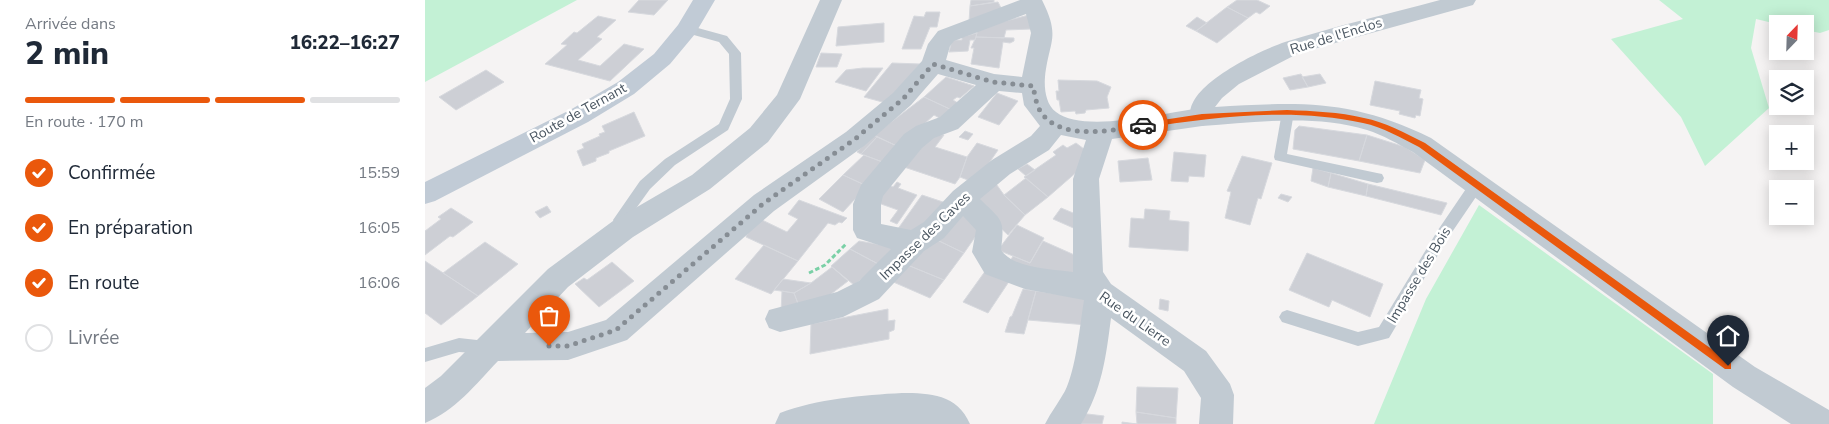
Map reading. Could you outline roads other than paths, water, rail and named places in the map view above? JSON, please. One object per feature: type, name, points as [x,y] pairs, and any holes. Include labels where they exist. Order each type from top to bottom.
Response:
[{"type":"main road","name":"Route de Ternant","points":[[425,194],[579,116],[626,88],[662,59],[687,29],[704,0]]},
{"type":"street","points":[[425,407],[452,386],[492,348],[558,278],[623,228],[701,182],[759,135],[788,99],[831,0]]},
{"type":"street","name":"Rue de l'Enclos","points":[[1202,117],[1203,107],[1213,92],[1231,78],[1291,48],[1465,0]]},
{"type":"street","points":[[492,348],[568,346],[616,330],[764,203],[855,139],[903,99],[933,64],[939,44],[946,36],[1032,2],[1042,31],[1033,86],[1036,102],[1042,114],[1055,124],[1081,131],[1101,132],[1202,117],[1287,112],[1365,120],[1391,130],[1422,145],[1744,377],[1821,424]]},
{"type":"street","points":[[933,64],[993,82],[1033,86]]},
{"type":"street","points":[[914,243],[908,240],[878,236],[867,230],[867,204],[871,192],[913,141],[925,132],[949,123],[993,82]]},
{"type":"street","name":"Impasse des Caves","points":[[780,319],[843,304],[869,290],[914,243],[934,230],[963,198],[1001,167],[1041,144],[1055,124]]},
{"type":"street","points":[[1062,424],[1080,396],[1091,352],[1100,293],[1088,275],[1086,179],[1101,132]]},
{"type":"street","name":"Rue du Lierre","points":[[963,198],[990,227],[986,252],[995,265],[1025,277],[1081,286],[1100,293],[1195,361],[1218,395],[1217,424]]},
{"type":"street","points":[[792,424],[847,415],[903,409],[937,410],[953,424]]},
{"type":"lane","points":[[623,228],[620,220],[645,186],[670,162],[724,127],[736,99],[735,53],[723,39],[687,29]]},
{"type":"lane","points":[[1287,112],[1281,157],[1377,178]]},
{"type":"lane","name":"Impasse des Bois","points":[[1287,317],[1358,339],[1384,333],[1443,234],[1477,184]]},
{"type":"lane","points":[[425,355],[459,345],[492,348]]}]
